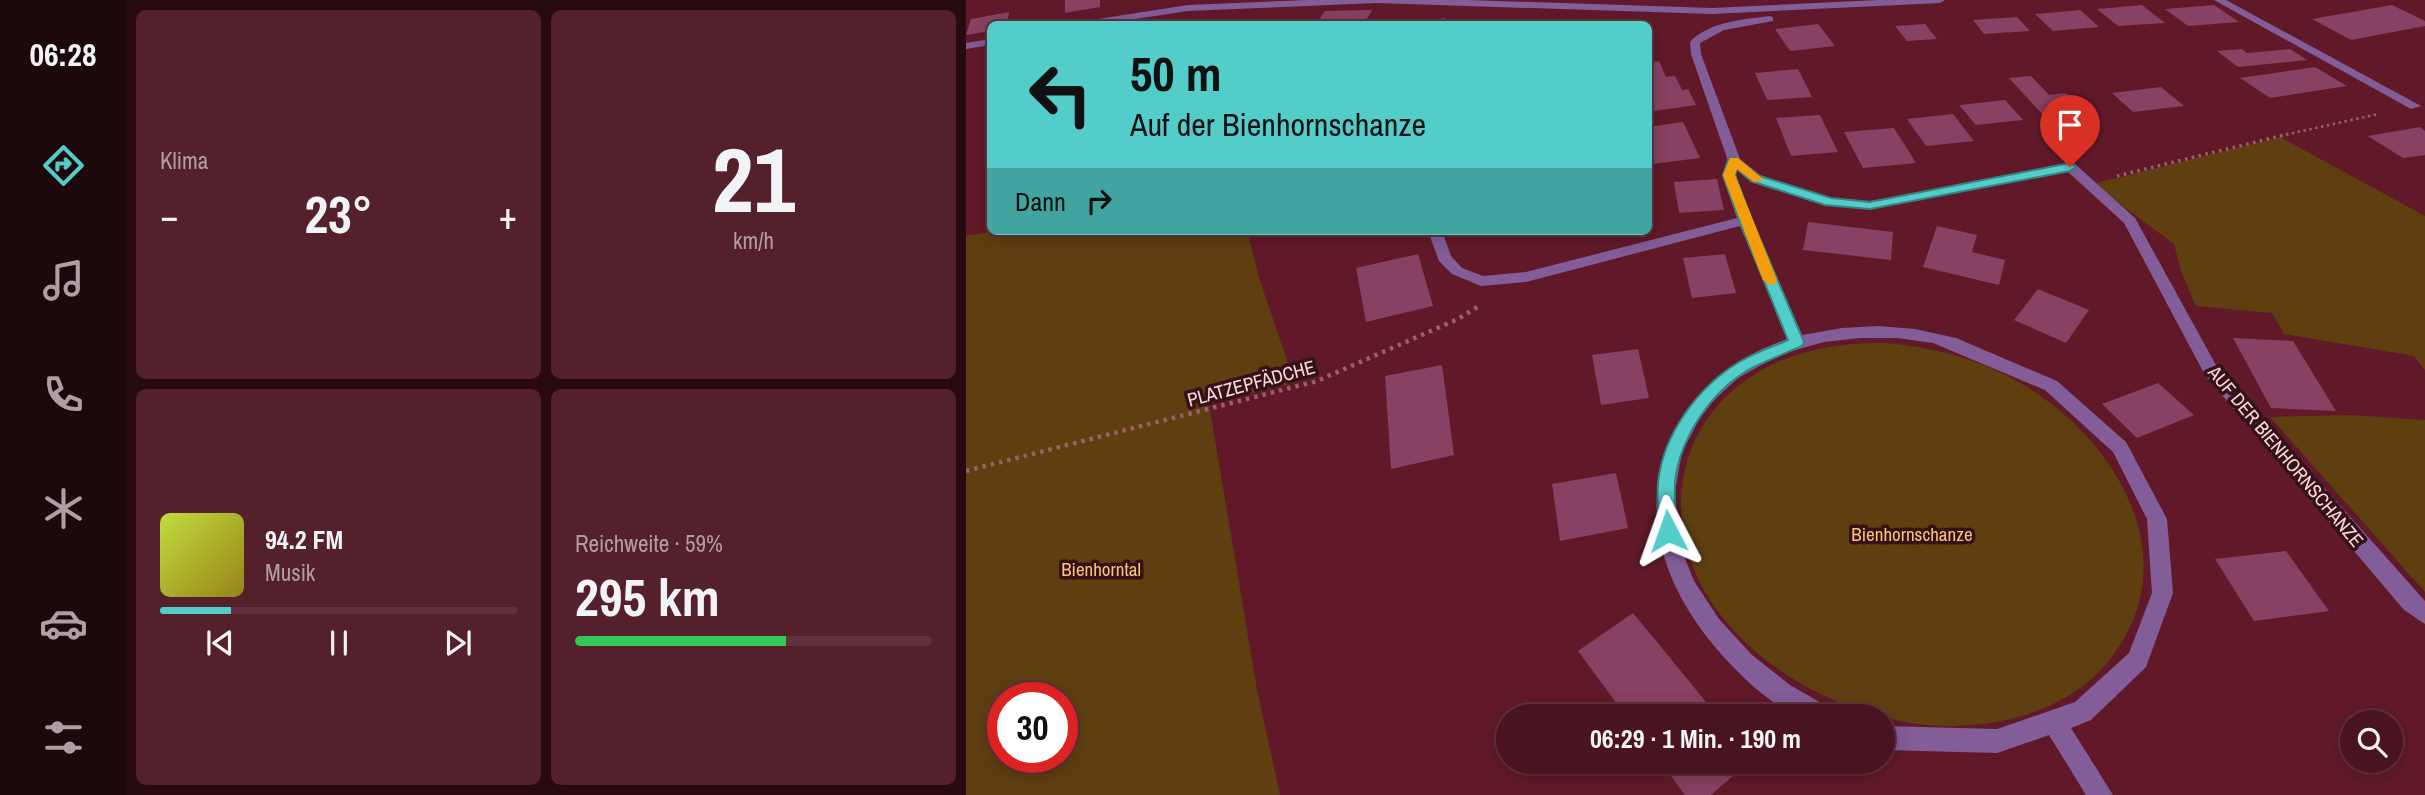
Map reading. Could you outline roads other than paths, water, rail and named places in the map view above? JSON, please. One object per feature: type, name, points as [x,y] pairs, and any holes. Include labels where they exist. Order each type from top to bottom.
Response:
[{"type":"street","points":[[1104,21],[1188,8],[1377,0],[1646,10],[1787,9],[1940,0]]},
{"type":"street","points":[[2219,0],[2416,106]]},
{"type":"street","points":[[1787,9],[1770,19],[1727,24],[1706,33],[1695,42],[1696,54],[1734,160],[1729,175],[1745,220],[1797,342]]},
{"type":"street","points":[[966,46],[987,42]]},
{"type":"street","name":"AUF DER BIENHORNSCHANZE","points":[[1734,160],[1756,179],[1767,183],[1829,202],[1870,205],[2070,167],[2130,221],[2211,371],[2412,603],[2425,614]]},
{"type":"street","points":[[1437,235],[1444,258],[1457,271],[1481,281],[1526,277],[1745,220]]},
{"type":"street","points":[[1802,704],[1765,682],[1716,635],[1684,583],[1670,544],[1665,494],[1671,459],[1679,438],[1696,410],[1711,393],[1745,365],[1797,342],[1841,334],[1889,332],[1937,338],[1985,353],[2020,368],[2064,396],[2094,421],[2128,461],[2152,506],[2163,543],[2166,581],[2160,619],[2145,655],[2129,678],[2098,706],[2058,729],[2026,740],[1973,747],[1918,745],[1895,740]]},
{"type":"street","points":[[2058,729],[2100,795]]},
{"type":"park label","name":"Bienhornschanze","points":[[1912,534]]},
{"type":"park label","name":"Bienhorntal","points":[[1101,569]]}]
